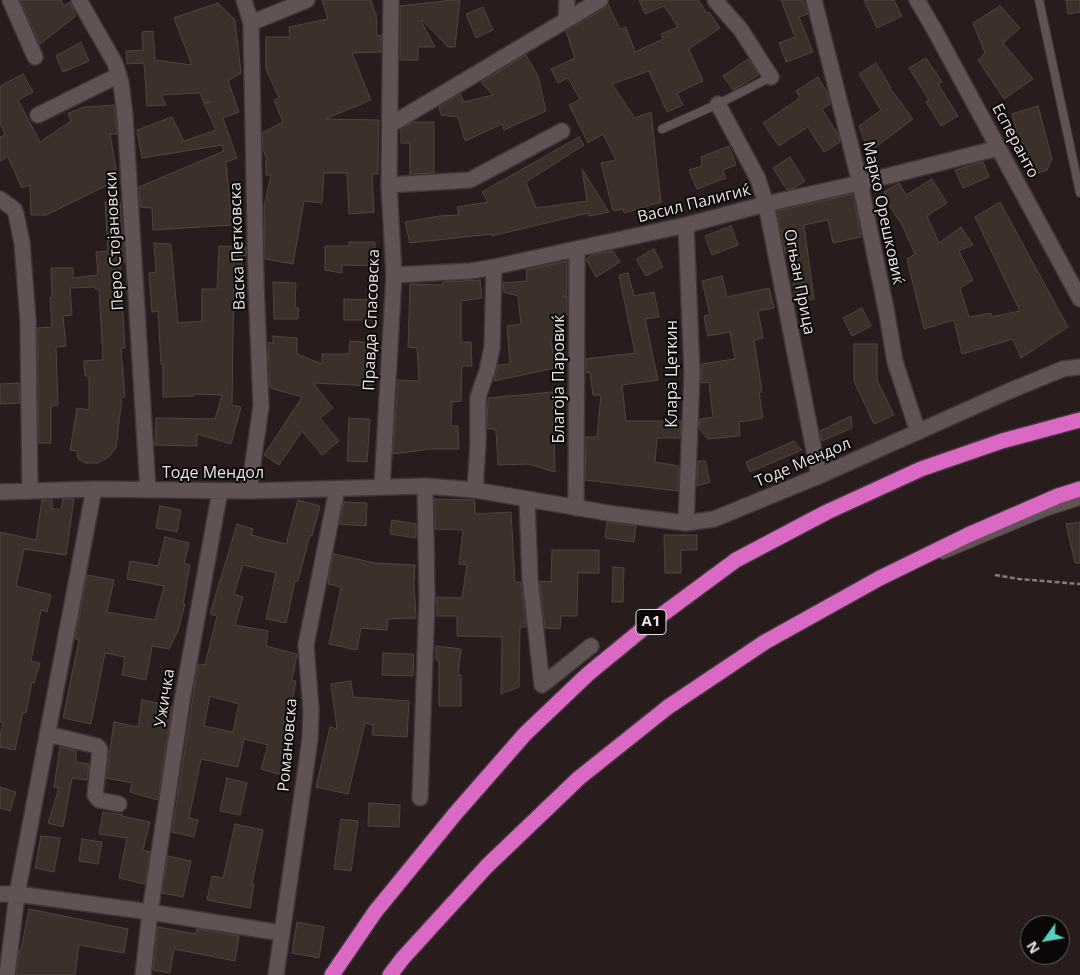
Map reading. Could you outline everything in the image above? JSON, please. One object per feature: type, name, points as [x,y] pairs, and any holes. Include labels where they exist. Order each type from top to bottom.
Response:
[{"type":"highway","name":"A1","points":[[332,975],[375,912],[455,814],[525,734],[588,674],[644,628],[736,560],[827,512],[921,469],[1002,441],[1080,420]]},
{"type":"highway","points":[[390,975],[403,958],[487,866],[579,778],[668,707],[766,642],[880,578],[968,535],[1058,496],[1080,489]]},
{"type":"street","points":[[10,0],[35,57]]},
{"type":"street","name":"Перо Стојановски","points":[[79,0],[116,63],[125,116],[148,490]]},
{"type":"street","name":"Васка Петковска","points":[[244,0],[251,22],[261,406],[249,491]]},
{"type":"street","points":[[251,22],[307,0]]},
{"type":"street","name":"Правда Спасовска","points":[[382,487],[394,275],[389,185],[391,0]]},
{"type":"street","points":[[566,20],[567,0]]},
{"type":"street","points":[[390,124],[600,0]]},
{"type":"street","points":[[715,0],[741,30],[771,77]]},
{"type":"street","name":"Марко Орешковиќ","points":[[814,0],[860,183],[895,362],[918,432]]},
{"type":"street","name":"Есперанто","points":[[917,0],[1080,299]]},
{"type":"street","points":[[38,115],[118,74]]},
{"type":"street","name":"Огњан Прица","points":[[718,104],[754,172],[766,204],[819,476]]},
{"type":"street","points":[[389,185],[470,180],[562,131]]},
{"type":"street","name":"Васил Палигиќ","points":[[394,275],[470,271],[577,250],[999,148]]},
{"type":"street","points":[[0,199],[14,209],[22,243],[28,330],[30,491]]},
{"type":"street","name":"Клара Цеткин","points":[[686,225],[692,374],[686,523]]},
{"type":"street","name":"Благоја Паровиќ","points":[[576,508],[577,250]]},
{"type":"street","points":[[475,490],[478,397],[487,371],[492,348],[494,267]]},
{"type":"street","name":"Тоде Мендол","points":[[0,492],[94,489],[249,491],[425,486],[475,490],[576,508],[686,523],[714,519],[819,476],[1009,391],[1063,369],[1080,367]]},
{"type":"street","points":[[420,798],[427,599],[425,486]]},
{"type":"street","name":"Романовска","points":[[276,975],[310,739],[311,710],[306,645],[337,488]]},
{"type":"street","points":[[7,975],[17,894],[94,489]]},
{"type":"street","name":"Ужичка","points":[[143,975],[150,912],[182,701],[220,491]]},
{"type":"street","points":[[527,500],[530,578],[542,685],[591,646]]},
{"type":"street","points":[[47,734],[96,746],[100,750],[95,795],[99,800],[119,804]]},
{"type":"street","points":[[0,894],[17,894],[150,912],[281,933]]},
{"type":"lane","points":[[1039,0],[1080,193]]},
{"type":"lane","points":[[662,129],[718,104],[771,77]]},
{"type":"lane","points":[[880,578],[1080,501]]},
{"type":"path","points":[[995,575],[1080,584]]},
{"type":"building","points":[[20,0],[61,0],[64,6],[70,2],[76,16],[40,44]]},
{"type":"building","points":[[322,0],[371,0],[376,13],[377,36],[381,35],[381,52],[352,53],[371,100],[325,119],[379,120],[378,174],[372,174],[374,212],[349,214],[347,173],[324,173],[322,203],[304,201],[293,264],[265,259],[264,207],[271,175],[266,175],[266,157],[263,150],[262,133],[283,122],[274,100],[279,98],[266,69],[266,37],[290,37],[289,27],[328,19]]},
{"type":"building","points":[[460,0],[455,47],[448,47],[422,20],[435,47],[418,47],[418,60],[400,60],[400,6]]},
{"type":"building","points":[[639,0],[698,0],[720,28],[689,49],[703,81],[677,93],[683,105],[667,112],[649,71],[612,84],[635,118],[651,112],[661,202],[624,213],[623,209],[613,211],[601,163],[616,160],[603,134],[588,143],[569,105],[580,99],[568,78],[558,83],[551,69],[575,58],[566,31],[605,8],[608,4],[620,29],[626,27],[635,52],[663,39],[661,34],[678,27],[664,6],[645,14]]},
{"type":"building","points":[[781,0],[803,0],[808,14],[799,17],[813,52],[786,62],[779,43],[795,37]]},
{"type":"building","points":[[864,0],[894,0],[902,16],[877,28]]},
{"type":"building","points":[[1066,0],[1080,0],[1080,12],[1068,14]]},
{"type":"building","points":[[218,3],[235,20],[241,73],[228,81],[239,112],[223,118],[237,158],[226,162],[232,225],[153,230],[152,208],[140,207],[139,187],[224,151],[222,145],[142,158],[137,130],[172,117],[184,141],[216,130],[204,104],[210,102],[204,103],[200,93],[161,95],[166,105],[147,106],[144,63],[127,64],[126,51],[143,50],[142,32],[153,31],[155,60],[192,65],[174,18]]},
{"type":"building","points":[[1000,6],[1020,28],[1003,43],[1033,79],[1004,99],[978,60],[985,53],[973,23]]},
{"type":"building","points":[[483,7],[493,30],[476,38],[466,14]]},
{"type":"building","points":[[81,42],[89,61],[63,72],[56,56]]},
{"type":"building","points":[[526,55],[538,76],[546,111],[504,130],[502,124],[465,141],[458,117],[441,115],[439,107],[460,94],[464,102],[493,95],[481,82]]},
{"type":"building","points":[[926,58],[942,82],[938,84],[958,116],[941,126],[926,102],[929,100],[909,68]]},
{"type":"building","points":[[748,59],[759,75],[733,90],[723,76]]},
{"type":"building","points":[[876,63],[890,88],[913,119],[869,152],[859,126],[881,110],[859,74]]},
{"type":"building","points":[[23,74],[33,92],[18,100],[40,142],[71,121],[68,113],[85,107],[114,105],[117,134],[110,134],[118,180],[46,215],[31,215],[30,185],[22,188],[8,157],[0,161],[0,137],[5,135],[0,123],[0,86]]},
{"type":"building","points":[[818,77],[827,92],[830,104],[822,109],[839,136],[840,142],[824,152],[808,127],[779,146],[763,123],[800,98],[796,91]]},
{"type":"building","points":[[1038,106],[1052,159],[1047,170],[1038,173],[1024,158],[1012,114]]},
{"type":"building","points":[[414,122],[434,122],[434,173],[410,174],[410,143],[401,143],[401,129]]},
{"type":"building","points":[[579,137],[584,145],[526,182],[536,208],[587,201],[582,169],[609,212],[589,216],[588,213],[492,236],[492,234],[410,243],[405,222],[459,215],[457,207],[488,202],[482,192]]},
{"type":"building","points":[[729,146],[736,165],[723,170],[726,178],[697,189],[689,170],[702,166],[701,157]]},
{"type":"building","points":[[790,157],[805,181],[787,190],[773,168]]},
{"type":"building","points":[[983,162],[989,177],[963,188],[955,170]]},
{"type":"building","points":[[932,179],[947,203],[927,216],[939,243],[961,227],[973,245],[959,251],[973,280],[960,288],[969,317],[991,313],[991,317],[1020,311],[975,217],[1000,202],[1068,327],[1021,358],[1013,339],[962,354],[954,320],[924,329],[907,259],[915,254],[884,192],[899,183],[906,195]]},
{"type":"building","points":[[853,194],[861,237],[833,243],[828,220],[804,225],[814,299],[796,302],[789,253],[785,253],[777,211]]},
{"type":"building","points":[[105,202],[120,202],[125,262],[120,263],[125,348],[121,348],[125,397],[122,397],[116,448],[109,457],[98,463],[86,463],[78,459],[77,451],[70,450],[77,408],[89,410],[89,376],[85,376],[84,361],[103,360],[99,289],[95,289],[95,287],[70,288],[72,315],[63,316],[66,346],[56,347],[58,405],[51,406],[51,443],[39,443],[37,328],[52,327],[50,298],[52,298],[51,268],[73,268],[73,278],[98,275],[96,252],[108,251]]},
{"type":"building","points":[[731,226],[738,245],[712,255],[705,236]]},
{"type":"building","points":[[349,242],[375,242],[375,266],[342,265],[342,273],[325,270],[325,246],[349,246]]},
{"type":"building","points":[[154,243],[171,244],[178,323],[202,321],[202,289],[217,289],[219,246],[246,247],[246,256],[242,255],[241,272],[234,272],[232,405],[241,407],[231,444],[197,434],[197,446],[155,445],[156,418],[215,419],[222,395],[194,394],[194,396],[163,397],[163,364],[161,364],[158,311],[152,312],[149,273],[156,272]]},
{"type":"building","points":[[654,249],[663,267],[646,276],[636,259]]},
{"type":"building","points":[[613,251],[620,262],[596,277],[586,259],[592,255]]},
{"type":"building","points":[[567,261],[567,294],[563,297],[567,296],[567,315],[561,316],[564,336],[551,339],[555,368],[494,381],[498,365],[510,364],[507,326],[521,324],[518,296],[504,292],[503,283],[527,281],[526,270]]},
{"type":"building","points":[[628,273],[634,296],[654,292],[659,317],[645,319],[658,380],[622,385],[626,421],[681,421],[680,438],[657,438],[655,462],[679,466],[678,491],[585,480],[586,437],[597,437],[601,395],[593,395],[590,372],[586,373],[586,359],[635,353],[619,275]]},
{"type":"building","points":[[722,276],[727,297],[769,288],[774,308],[758,311],[763,338],[754,340],[762,392],[759,392],[763,418],[739,422],[740,436],[708,439],[699,428],[700,419],[713,417],[709,382],[701,383],[701,364],[735,359],[730,332],[708,336],[704,316],[710,315],[702,281]]},
{"type":"building","points":[[480,280],[482,298],[461,301],[461,342],[471,342],[472,366],[462,366],[461,401],[452,402],[451,426],[458,426],[459,449],[431,449],[393,454],[398,380],[419,381],[417,348],[408,347],[410,284],[443,285],[443,282]]},
{"type":"building","points":[[273,282],[296,283],[295,308],[299,308],[298,319],[274,319]]},
{"type":"building","points":[[344,299],[376,300],[375,320],[344,320]]},
{"type":"building","points":[[862,308],[871,326],[852,336],[843,318]]},
{"type":"building","points":[[273,336],[297,338],[297,354],[322,364],[322,354],[349,354],[350,341],[375,343],[372,386],[313,383],[333,408],[320,418],[339,441],[322,455],[302,431],[279,465],[264,455],[302,397],[270,388],[268,342],[273,344]]},
{"type":"building","points":[[854,344],[877,344],[877,380],[894,415],[874,424],[854,381]]},
{"type":"building","points":[[19,383],[20,403],[0,404],[0,384]]},
{"type":"building","points":[[553,392],[555,472],[528,464],[498,465],[496,430],[487,428],[488,398]]},
{"type":"building","points":[[851,416],[852,428],[822,441],[820,431]]},
{"type":"building","points":[[349,418],[370,419],[367,462],[347,461]]},
{"type":"building","points":[[794,441],[802,450],[750,472],[746,462]]},
{"type":"building","points":[[698,461],[705,461],[710,482],[697,486]]},
{"type":"building","points":[[63,499],[74,499],[66,555],[24,549],[16,586],[51,595],[47,612],[41,610],[31,661],[40,663],[34,683],[32,682],[26,713],[23,712],[15,750],[0,747],[3,722],[0,722],[0,532],[36,540],[42,500],[52,500],[52,509],[61,509]]},
{"type":"building","points":[[435,499],[475,500],[475,514],[511,512],[515,582],[521,582],[526,627],[520,627],[519,687],[501,694],[502,637],[457,636],[457,616],[437,616],[437,597],[462,598],[467,565],[459,564],[463,530],[435,529]]},
{"type":"building","points":[[298,500],[320,506],[298,581],[295,581],[286,623],[266,619],[276,573],[243,565],[234,594],[243,597],[235,625],[268,631],[266,646],[297,654],[292,681],[296,681],[286,729],[292,730],[285,757],[290,758],[285,776],[261,769],[268,745],[244,739],[238,767],[201,759],[189,818],[198,820],[194,837],[172,832],[198,664],[205,665],[217,616],[210,614],[237,524],[253,529],[251,535],[286,544]],"holes":[[[210,696],[239,704],[233,732],[204,726]]]},
{"type":"building","points":[[344,502],[367,503],[366,526],[340,524]]},
{"type":"building","points":[[160,506],[181,510],[177,532],[156,528]]},
{"type":"building","points":[[392,520],[416,524],[416,538],[390,534]]},
{"type":"building","points":[[607,522],[636,526],[634,542],[605,538]]},
{"type":"building","points":[[1080,522],[1080,563],[1075,563],[1066,524]]},
{"type":"building","points":[[664,535],[697,535],[697,550],[681,550],[681,573],[665,573]]},
{"type":"building","points":[[165,537],[189,543],[184,564],[190,565],[183,604],[185,604],[178,631],[169,649],[152,646],[146,680],[122,675],[125,657],[105,653],[91,724],[63,718],[79,640],[75,639],[87,575],[114,580],[107,612],[155,620],[164,586],[127,579],[130,561],[158,566]]},
{"type":"building","points":[[552,550],[599,550],[599,573],[578,573],[577,616],[561,616],[560,629],[545,628],[540,581],[551,582]]},
{"type":"building","points":[[334,554],[375,563],[415,565],[416,618],[388,619],[387,630],[361,628],[357,650],[329,644],[341,587],[328,584]]},
{"type":"building","points":[[613,567],[624,568],[623,602],[612,602]]},
{"type":"building","points":[[436,646],[461,649],[458,675],[461,675],[461,706],[439,706],[439,661],[436,660]]},
{"type":"building","points":[[383,653],[414,654],[413,676],[382,675]]},
{"type":"building","points":[[351,681],[353,697],[409,701],[407,737],[372,735],[373,725],[365,723],[348,794],[316,787],[330,727],[337,729],[331,684]]},
{"type":"building","points":[[142,700],[172,706],[158,800],[130,792],[132,783],[106,778],[114,722],[138,727]]},
{"type":"building","points":[[60,747],[76,751],[76,762],[89,764],[87,780],[72,778],[63,827],[48,823],[59,788],[54,787]]},
{"type":"building","points":[[227,778],[247,783],[240,815],[220,811]]},
{"type":"building","points":[[0,787],[16,792],[10,811],[0,808]]},
{"type":"building","points":[[369,803],[400,805],[399,827],[368,826]]},
{"type":"building","points":[[103,812],[150,822],[143,850],[150,852],[145,884],[119,878],[127,838],[99,834]]},
{"type":"building","points":[[341,819],[358,821],[351,871],[334,869]]},
{"type":"building","points":[[235,824],[263,830],[252,884],[254,884],[250,908],[207,900],[212,876],[223,878]]},
{"type":"building","points":[[41,836],[60,838],[54,872],[35,868]]},
{"type":"building","points":[[82,839],[102,842],[98,864],[79,861]]},
{"type":"building","points":[[168,856],[191,861],[183,897],[162,893]]},
{"type":"building","points":[[29,909],[128,929],[124,953],[79,945],[75,975],[16,975]]},
{"type":"building","points":[[297,922],[324,927],[319,958],[292,953]]},
{"type":"building","points":[[158,927],[196,934],[197,929],[239,936],[235,961],[174,949],[170,973],[153,970]]}]
